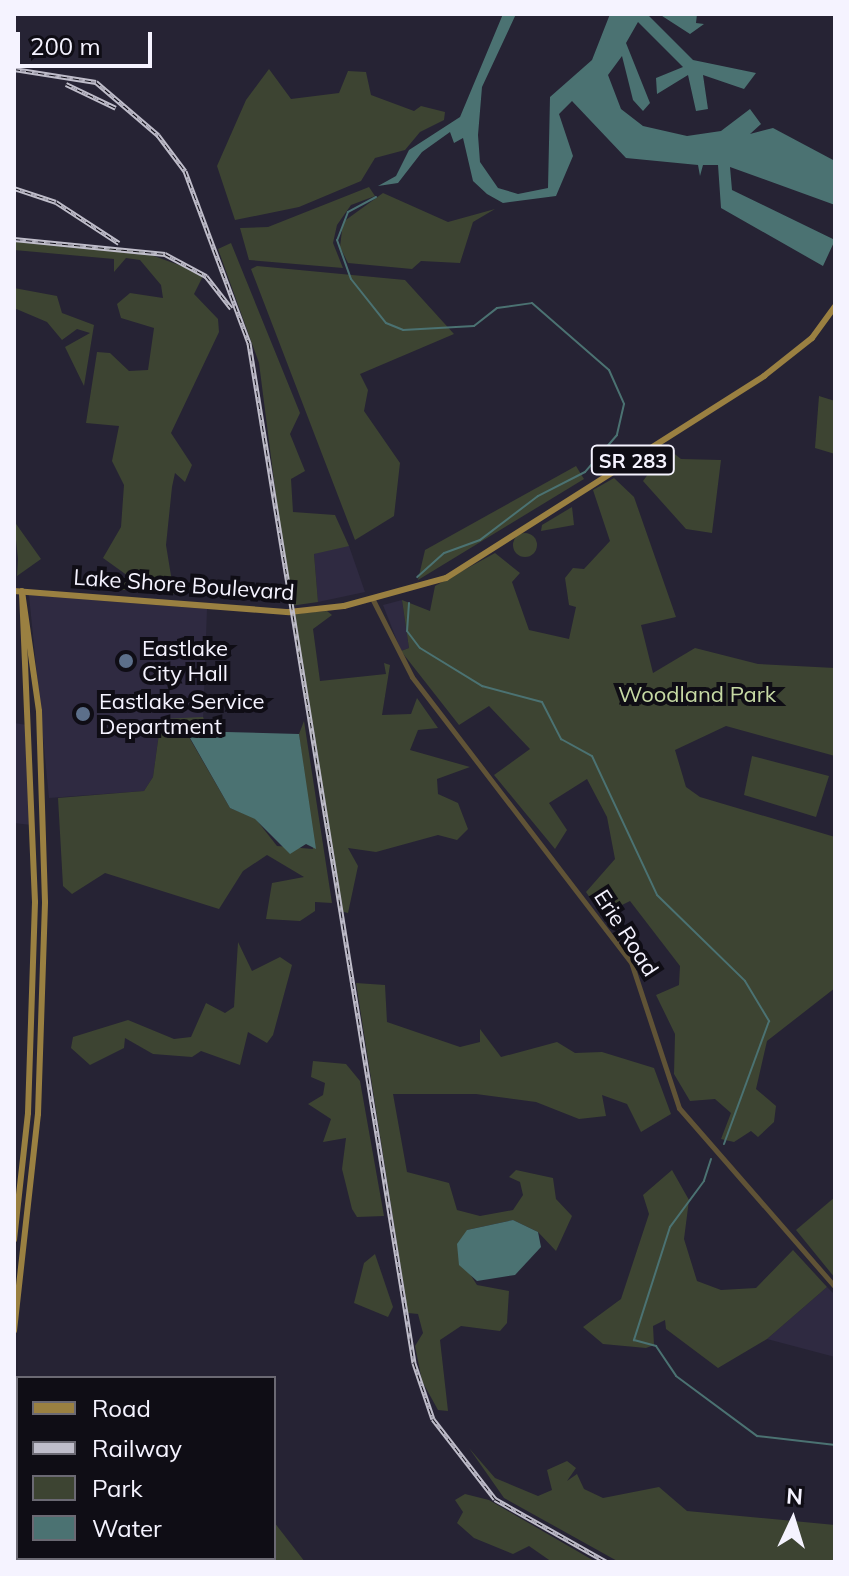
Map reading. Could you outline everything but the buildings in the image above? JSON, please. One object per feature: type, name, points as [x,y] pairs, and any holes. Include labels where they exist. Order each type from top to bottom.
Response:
[{"type":"main road","name":"Lake Shore Boulevard","points":[[14,591],[289,612],[373,600],[446,578],[764,376],[812,338],[835,306]]},
{"type":"main road","points":[[14,1240],[35,908],[22,591]]},
{"type":"main road","points":[[14,1331],[38,1114],[45,909],[40,725],[22,591]]},
{"type":"street","name":"Erie Road","points":[[373,600],[412,677],[631,962],[679,1108],[835,1287]]},
{"type":"shaded area","points":[[333,546],[349,546],[365,592],[318,602],[314,554]]},
{"type":"shaded area","points":[[29,595],[207,609],[203,721],[161,719],[153,777],[144,791],[49,798]]},
{"type":"shaded area","points":[[402,600],[409,648],[401,651],[383,605]]},
{"type":"shaded area","points":[[14,723],[27,725],[31,825],[14,823]]},
{"type":"shaded area","points":[[827,1287],[835,1295],[835,1357],[767,1339]]},
{"type":"green space","points":[[269,69],[291,99],[339,93],[348,71],[366,72],[371,95],[414,111],[421,106],[445,112],[444,120],[420,132],[405,150],[375,158],[361,181],[299,207],[235,220],[217,166],[246,100]]},
{"type":"green space","points":[[369,187],[375,196],[351,205],[337,225],[333,243],[343,268],[249,260],[240,228],[268,227]]},
{"type":"green space","points":[[383,193],[448,222],[495,209],[473,222],[460,263],[421,261],[412,269],[348,263],[340,247],[343,222]]},
{"type":"green space","points":[[14,241],[140,251],[204,274],[194,294],[218,319],[219,332],[171,433],[192,465],[185,482],[175,473],[172,487],[166,545],[174,594],[87,587],[135,581],[103,558],[121,527],[124,485],[112,461],[119,426],[86,423],[97,352],[110,353],[129,371],[148,370],[154,328],[121,318],[117,304],[130,293],[163,298],[161,285],[140,260],[126,258],[114,272],[114,259],[14,250]]},
{"type":"green space","points":[[231,243],[300,413],[290,434],[305,471],[291,479],[293,512],[335,515],[349,546],[314,554],[318,602],[290,606],[259,363],[218,249]]},
{"type":"green space","points":[[257,266],[405,280],[454,334],[360,374],[368,390],[364,411],[400,463],[394,516],[355,540],[251,269]]},
{"type":"green space","points":[[14,288],[57,296],[62,313],[94,325],[84,386],[65,347],[90,333],[77,329],[62,340],[47,322],[14,308]]},
{"type":"green space","points":[[819,396],[835,401],[835,454],[815,448]]},
{"type":"green space","points":[[667,448],[681,459],[721,460],[712,533],[686,529],[643,481]]},
{"type":"green space","points":[[576,466],[584,479],[418,580],[425,550]]},
{"type":"green space","name":"Woodland Park","points":[[614,478],[634,497],[676,617],[641,625],[653,673],[695,648],[758,664],[835,668],[835,756],[726,726],[675,750],[686,787],[700,797],[835,837],[835,988],[767,1041],[756,1089],[776,1106],[774,1122],[758,1137],[751,1131],[734,1142],[721,1139],[731,1113],[715,1099],[690,1101],[674,1074],[675,1034],[656,995],[679,985],[680,966],[630,901],[602,915],[586,892],[615,859],[607,817],[587,779],[549,803],[567,830],[555,849],[494,775],[530,749],[489,706],[459,725],[401,651],[409,648],[402,600],[430,611],[435,586],[495,553],[520,573],[512,582],[529,630],[569,639],[576,607],[569,605],[565,578],[573,568],[584,569],[610,541],[593,490]]},
{"type":"green space","points":[[572,507],[574,525],[541,531],[542,525]]},
{"type":"green space","points":[[14,521],[41,559],[17,576],[18,559]]},
{"type":"green space","points":[[525,533],[536,540],[537,545],[530,556],[525,557],[514,550],[513,545],[520,534]]},
{"type":"green space","points":[[327,611],[332,615],[313,629],[320,681],[386,674],[384,663],[390,665],[382,715],[411,714],[417,698],[438,728],[418,730],[410,750],[470,767],[437,779],[438,794],[458,803],[468,829],[457,840],[438,835],[376,852],[348,848],[358,866],[348,913],[340,911],[292,614]]},
{"type":"green space","points":[[203,717],[209,732],[186,732],[230,808],[255,818],[277,846],[313,849],[299,734],[304,721],[332,903],[315,902],[315,911],[300,921],[266,919],[272,883],[304,877],[267,855],[243,871],[219,909],[105,873],[72,894],[63,886],[58,798],[144,791],[153,777],[161,719]]},
{"type":"green space","points":[[752,756],[829,776],[816,817],[744,795]]},
{"type":"green space","points":[[238,942],[252,971],[280,957],[292,965],[273,1035],[267,1043],[248,1032],[240,1065],[201,1051],[192,1057],[153,1054],[125,1038],[124,1048],[90,1065],[71,1048],[73,1037],[128,1020],[174,1039],[191,1037],[206,1003],[225,1013],[234,1007]]},
{"type":"green space","points":[[356,983],[385,985],[387,1022],[460,1047],[480,1042],[480,1029],[501,1057],[557,1042],[575,1053],[602,1052],[654,1068],[671,1114],[641,1132],[627,1104],[602,1095],[606,1116],[579,1119],[536,1102],[476,1094],[393,1094],[407,1172],[449,1183],[457,1210],[480,1216],[513,1210],[523,1195],[520,1182],[509,1177],[516,1170],[553,1178],[556,1199],[572,1216],[556,1251],[538,1232],[513,1220],[467,1230],[470,1274],[477,1285],[509,1291],[507,1323],[500,1331],[461,1326],[440,1340],[448,1411],[438,1410],[422,1381],[415,1346],[423,1333],[418,1314],[408,1313]]},
{"type":"green space","points":[[313,1061],[346,1064],[360,1081],[384,1216],[357,1217],[352,1209],[342,1169],[346,1138],[323,1142],[331,1119],[308,1104],[323,1095],[325,1083],[311,1077]]},
{"type":"green space","points":[[672,1170],[689,1200],[684,1239],[697,1281],[721,1290],[756,1288],[793,1250],[827,1287],[767,1339],[718,1368],[666,1329],[665,1320],[653,1326],[654,1345],[646,1348],[603,1344],[583,1327],[621,1299],[649,1214],[643,1195]]},
{"type":"green space","points":[[835,1197],[835,1278],[796,1230]]},
{"type":"green space","points":[[375,1254],[393,1307],[388,1317],[354,1303],[364,1263]]},
{"type":"green space","points":[[469,1448],[495,1478],[538,1496],[552,1490],[547,1470],[567,1461],[576,1468],[567,1481],[577,1474],[584,1489],[603,1498],[659,1487],[687,1511],[835,1525],[835,1562],[619,1562],[504,1498]]},
{"type":"green space","points":[[465,1494],[489,1500],[596,1562],[552,1562],[529,1546],[513,1554],[474,1538],[457,1523],[463,1512],[455,1500]]},
{"type":"green space","points":[[276,1525],[305,1562],[233,1562],[276,1560]]},
{"type":"green space","points":[[120,1560],[173,1560],[119,1562]]},
{"type":"water","points":[[503,14],[516,14],[482,87],[478,135],[480,162],[498,188],[518,194],[548,188],[550,97],[592,60],[610,14],[647,14],[693,60],[756,73],[744,89],[703,75],[708,109],[696,111],[688,75],[657,94],[656,78],[683,67],[638,22],[626,43],[650,103],[643,111],[633,100],[622,56],[608,75],[621,109],[643,126],[687,136],[721,131],[750,109],[761,124],[750,134],[773,128],[835,161],[835,205],[730,167],[732,190],[835,240],[823,266],[721,208],[718,165],[703,165],[700,176],[698,165],[626,158],[572,101],[559,114],[573,156],[556,196],[503,203],[487,194],[473,181],[463,138],[454,143],[450,132],[422,152],[398,183],[378,186],[396,176],[409,150],[460,117]]},
{"type":"water","points":[[659,14],[697,14],[696,23],[704,24],[690,34]]},
{"type":"water","points":[[186,731],[299,734],[316,849],[306,844],[290,854],[255,819],[230,808]]},
{"type":"water","points":[[513,1220],[538,1232],[541,1247],[515,1275],[477,1281],[459,1265],[457,1244],[467,1230]]},
{"type":"waterway","points":[[376,197],[348,212],[337,240],[351,279],[386,323],[403,330],[474,326],[497,308],[532,303],[609,370],[624,404],[617,435],[585,472],[538,496],[480,540],[444,553],[417,577]]},
{"type":"waterway","points":[[409,603],[407,631],[420,648],[482,686],[542,702],[561,739],[592,756],[657,895],[745,981],[769,1021],[724,1144]]},
{"type":"waterway","points":[[711,1159],[704,1181],[670,1227],[634,1340],[656,1346],[676,1376],[757,1436],[835,1445]]},
{"type":"railway","points":[[14,69],[96,82],[158,135],[185,171],[249,343],[414,1363],[433,1419],[495,1499],[607,1562]]},
{"type":"railway","points":[[66,84],[116,108]]},
{"type":"railway","points":[[14,188],[56,202],[119,243]]},
{"type":"railway","points":[[14,239],[165,254],[206,276],[231,308]]},
{"type":"place","name":"Eastlake City Hall","points":[[126,661]]},
{"type":"place","name":"Eastlake Service Department","points":[[83,714]]}]
